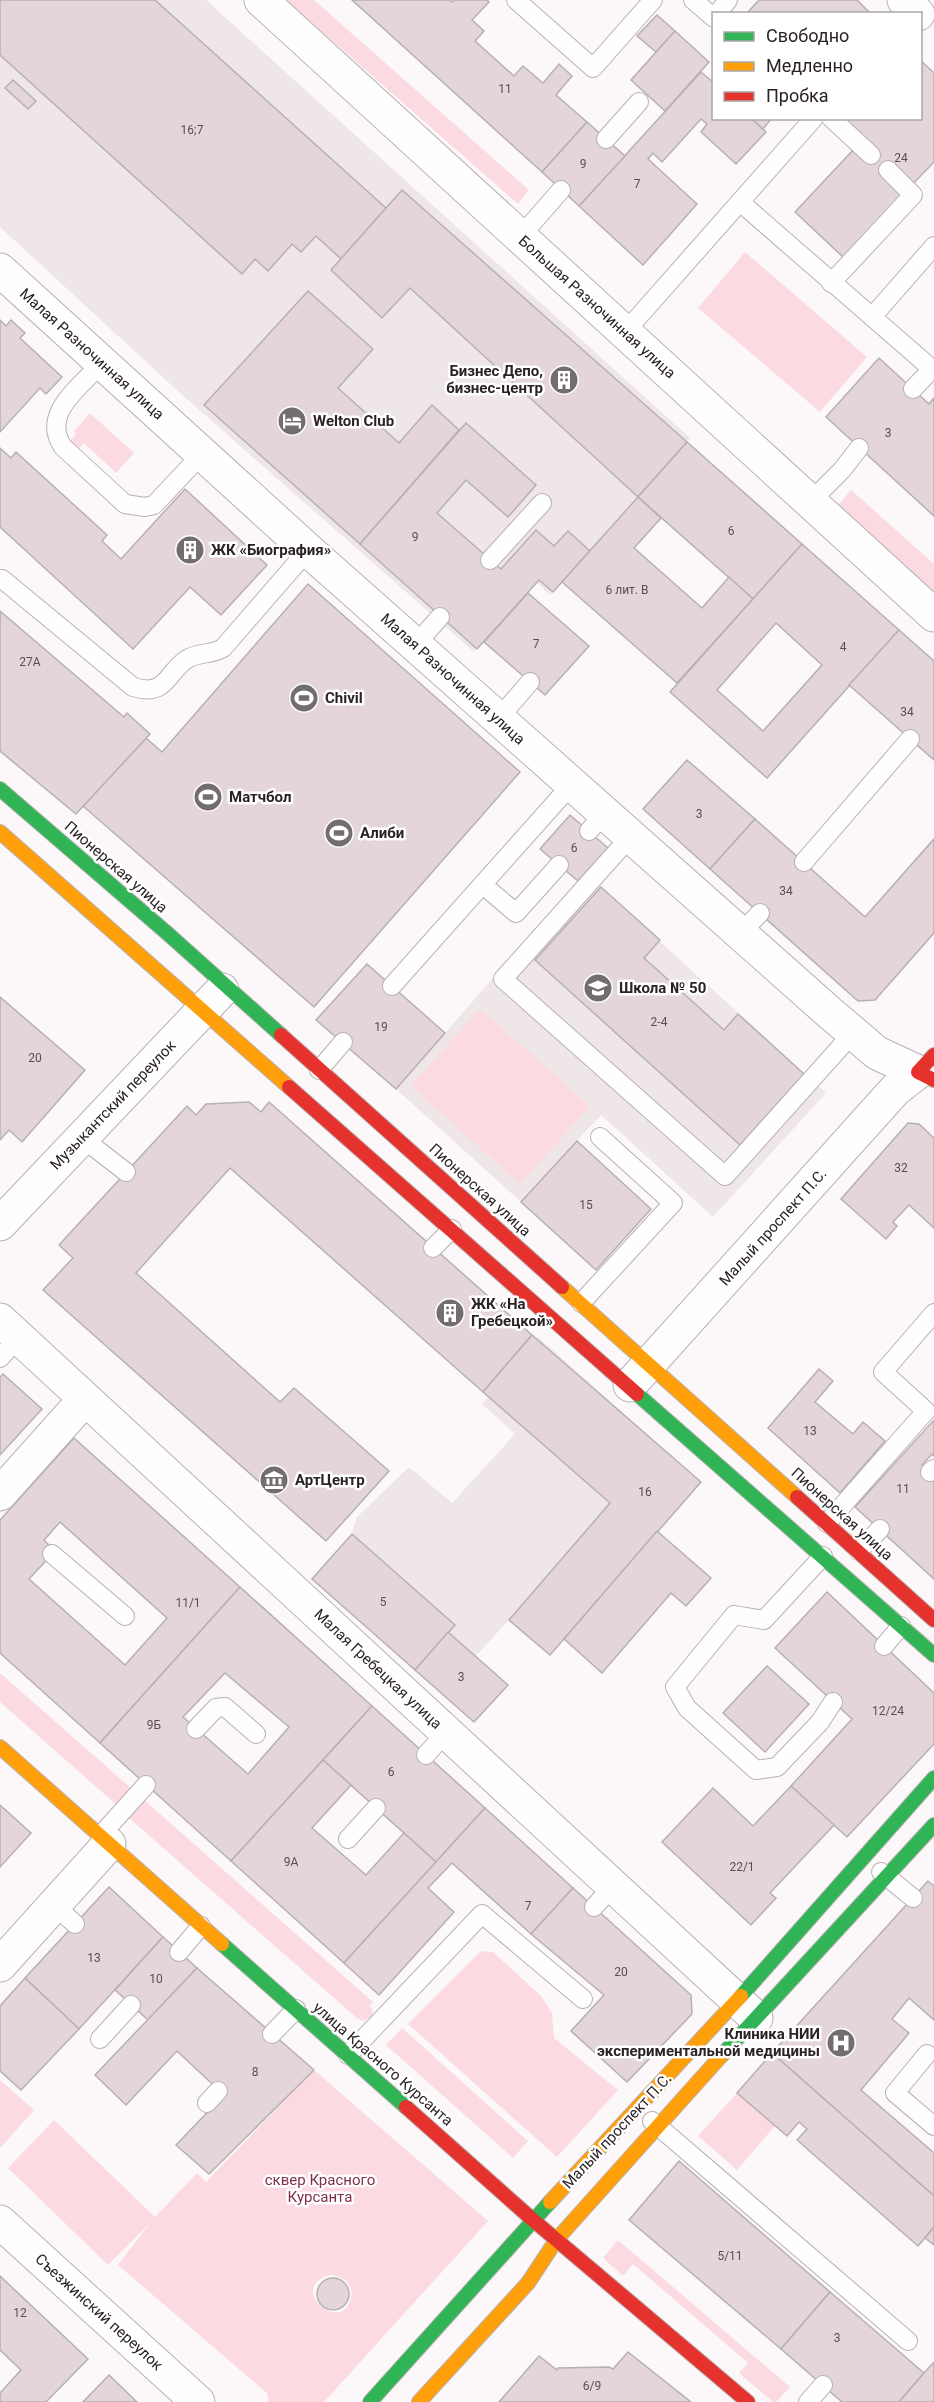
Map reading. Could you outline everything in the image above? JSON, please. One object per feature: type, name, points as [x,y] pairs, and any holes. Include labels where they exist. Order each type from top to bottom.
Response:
[{"type":"street","name":"Большая Разночинная улица","points":[[261,0],[934,615]]},
{"type":"street","name":"Малая Разночинная улица","points":[[0,270],[308,550],[572,784],[596,822],[631,836],[750,923],[853,1033],[877,1053],[929,1069]]},
{"type":"street","name":"Пионерская улица","points":[[0,789],[226,986],[582,1303],[640,1374],[823,1556],[934,1655]]},
{"type":"street","name":"Пионерская улица","points":[[0,832],[452,1229],[640,1374],[827,1523],[934,1620]]},
{"type":"street","name":"Музыкантский переулок","points":[[0,1224],[226,986]]},
{"type":"street","name":"Малый проспект П.С.","points":[[640,1374],[895,1090],[929,1069]]},
{"type":"street","name":"Малая Гребецкая улица","points":[[6,1339],[85,1399],[436,1744],[604,1896],[746,2010]]},
{"type":"street","points":[[1,1504],[85,1399]]},
{"type":"street","name":"улица Красного Курсанта","points":[[0,1747],[533,2220],[748,2402]]},
{"type":"street","name":"Малый проспект П.С.","points":[[419,2402],[528,2283],[557,2239],[657,2126],[864,1858],[934,1778]]},
{"type":"street","name":"Малый проспект П.С.","points":[[370,2402],[533,2220],[638,2109],[886,1877],[934,1825]]},
{"type":"street","points":[[0,1965],[64,1915],[105,1840]]},
{"type":"street","name":"Съезжинский переулок","points":[[0,2222],[198,2402]]},
{"type":"lane","points":[[516,0],[593,68],[653,0]]},
{"type":"lane","points":[[693,0],[712,17]]},
{"type":"lane","points":[[719,12],[728,0]]},
{"type":"lane","points":[[606,139],[639,102]]},
{"type":"lane","points":[[625,332],[812,120]]},
{"type":"lane","points":[[833,120],[871,155]]},
{"type":"lane","points":[[831,283],[913,195],[888,170]]},
{"type":"lane","points":[[520,237],[561,190]]},
{"type":"lane","points":[[740,202],[932,369],[913,389]]},
{"type":"lane","points":[[872,317],[934,246]]},
{"type":"lane","points":[[102,363],[62,407],[56,417],[55,427],[57,438],[63,447],[125,504],[134,507],[154,505],[202,454]]},
{"type":"lane","points":[[810,502],[860,448]]},
{"type":"lane","points":[[490,560],[542,503]]},
{"type":"lane","points":[[2,579],[134,687],[154,690],[188,659],[223,648],[308,550]]},
{"type":"lane","points":[[416,645],[440,617]]},
{"type":"lane","points":[[498,719],[530,682]]},
{"type":"lane","points":[[804,862],[910,739]]},
{"type":"lane","points":[[392,986],[572,784]]},
{"type":"lane","points":[[631,836],[503,979],[725,1176],[853,1033]]},
{"type":"lane","points":[[483,885],[516,913],[559,865]]},
{"type":"lane","points":[[319,1070],[343,1042]]},
{"type":"lane","points":[[582,1303],[673,1203],[600,1137]]},
{"type":"lane","points":[[82,1138],[126,1172]]},
{"type":"lane","points":[[433,1248],[452,1229]]},
{"type":"lane","points":[[827,1523],[926,1411],[883,1372],[934,1313]]},
{"type":"lane","points":[[860,1551],[879,1529]]},
{"type":"lane","points":[[52,1554],[124,1616]]},
{"type":"lane","points":[[823,1556],[764,1620],[734,1615],[675,1687],[687,1708],[756,1770],[777,1767],[820,1722],[833,1702]]},
{"type":"lane","points":[[884,1646],[901,1626]]},
{"type":"lane","points":[[196,1729],[216,1708],[225,1707],[256,1734]]},
{"type":"lane","points":[[105,1840],[146,1785]]},
{"type":"lane","points":[[348,1839],[376,1808]]},
{"type":"lane","points":[[864,1858],[913,1898]]},
{"type":"lane","points":[[348,2055],[482,1914],[548,1959],[583,1999]]},
{"type":"lane","points":[[179,1952],[201,1926]]},
{"type":"lane","points":[[100,2039],[131,2005]]},
{"type":"lane","points":[[273,2034],[296,2009]]},
{"type":"lane","points":[[927,2055],[895,2093],[934,2126]]},
{"type":"lane","points":[[638,2109],[876,2322],[908,2341]]},
{"type":"lane","points":[[808,2402],[823,2385]]},
{"type":"shaded area","points":[[0,0],[206,0],[690,438],[550,595],[536,582],[474,652],[180,393],[0,227]]},
{"type":"shaded area","name":"Школа № 50","points":[[585,873],[826,1093],[713,1217],[601,1115],[521,1202],[396,1089]]},
{"type":"shaded area","points":[[538,1337],[701,1482],[550,1655],[509,1620],[475,1657],[351,1536],[357,1517],[409,1467],[452,1503],[515,1434],[482,1404]]},
{"type":"green space","points":[[286,0],[314,0],[529,190],[518,204]]},
{"type":"green space","points":[[745,252],[867,357],[820,412],[698,308]]},
{"type":"green space","points":[[90,413],[134,453],[116,473],[84,443],[78,450],[69,442],[76,434],[74,431]]},
{"type":"green space","points":[[851,490],[934,564],[934,595],[836,508]]},
{"type":"green space","points":[[480,1009],[590,1106],[520,1184],[411,1086]]},
{"type":"green space","points":[[0,1673],[133,1790],[118,1806],[0,1702]]},
{"type":"green space","points":[[143,1799],[373,2002],[369,2006],[372,2008],[373,2016],[363,2021],[358,2019],[128,1817]]},
{"type":"green space","points":[[481,1951],[493,1952],[541,1996],[552,2013],[554,2038],[618,2090],[557,2157],[408,2024]]},
{"type":"green space","points":[[402,2028],[528,2141],[513,2158],[386,2045]]},
{"type":"green space","name":"сквер Красного Курсанта","points":[[314,2070],[488,2221],[324,2402],[268,2402],[268,2394],[118,2265],[150,2223],[108,2265],[8,2168],[54,2120],[155,2217],[197,2173],[206,2182]],"holes":[[[329,2275],[346,2281],[351,2288],[351,2298],[346,2308],[338,2312],[329,2311],[320,2306],[313,2290],[317,2282]]]},
{"type":"green space","points":[[0,2080],[34,2110],[0,2148]]},
{"type":"green space","points":[[737,2093],[775,2126],[737,2170],[698,2136]]},
{"type":"green space","points":[[618,2240],[790,2387],[776,2402],[773,2402],[739,2373],[748,2363],[633,2264],[623,2276],[603,2258]]},
{"type":"building","points":[[0,0],[155,0],[386,208],[341,259],[316,236],[301,252],[292,244],[268,271],[255,259],[242,274],[0,55]]},
{"type":"building","points":[[352,0],[449,0],[452,2],[453,0],[487,0],[489,2],[472,20],[484,31],[475,41],[514,76],[523,66],[543,83],[559,64],[572,76],[556,95],[587,122],[542,172]]},
{"type":"building","points":[[759,0],[857,0],[869,12],[748,12]]},
{"type":"building","points":[[657,15],[675,31],[656,52],[637,36]]},
{"type":"building","points":[[675,31],[709,62],[665,111],[631,80]]},
{"type":"building","points":[[922,62],[934,73],[934,162],[843,257],[795,212],[854,149],[843,120],[922,120]]},
{"type":"building","points":[[701,72],[712,81],[712,120],[753,120],[766,132],[736,164],[701,132],[707,124],[701,119],[662,162],[653,153],[648,159],[697,204],[643,265],[579,206]]},
{"type":"building","points":[[13,80],[36,101],[28,109],[5,88]]},
{"type":"building","points":[[753,120],[770,120],[763,129]]},
{"type":"building","points":[[587,122],[625,156],[579,206],[542,172]]},
{"type":"building","name":"Бизнес Депо, бизнес-центр","points":[[402,190],[687,442],[638,497],[410,288],[382,318],[331,270]]},
{"type":"building","points":[[308,291],[373,349],[338,388],[399,443],[432,405],[459,430],[360,544],[204,405]]},
{"type":"building","points":[[0,320],[6,326],[11,320],[25,333],[20,338],[62,377],[46,394],[40,388],[0,432]]},
{"type":"building","points":[[879,358],[929,404],[934,398],[934,516],[826,417]]},
{"type":"building","points":[[466,423],[536,485],[508,517],[466,480],[437,513],[501,569],[536,530],[554,546],[568,531],[590,551],[553,592],[539,580],[477,649],[360,544]]},
{"type":"building","points":[[687,442],[802,544],[753,599],[638,497]]},
{"type":"building","name":"ЖК «Биография»","points":[[0,448],[11,458],[16,452],[107,535],[102,541],[121,559],[185,489],[267,565],[221,615],[190,587],[133,649],[0,527]]},
{"type":"building","points":[[638,497],[661,518],[634,548],[702,608],[729,577],[753,599],[677,683],[562,582]]},
{"type":"building","points":[[802,544],[899,630],[767,778],[670,692]],"holes":[[[776,623],[822,665],[763,731],[717,690]]]},
{"type":"building","points":[[308,584],[520,772],[314,1007],[83,806],[146,738],[162,752]]},
{"type":"building","points":[[528,593],[589,646],[545,695],[484,642]]},
{"type":"building","points":[[0,611],[124,717],[127,713],[150,734],[76,814],[0,751]]},
{"type":"building","points":[[899,630],[934,661],[934,760],[849,685]]},
{"type":"building","points":[[687,760],[755,819],[710,869],[643,809]]},
{"type":"building","points":[[570,815],[608,848],[578,881],[540,849]]},
{"type":"building","points":[[755,819],[865,917],[934,839],[934,933],[875,1000],[858,1001],[710,869]]},
{"type":"building","points":[[601,887],[660,940],[644,958],[724,1030],[738,1014],[804,1074],[740,1145],[535,960]]},
{"type":"building","points":[[367,964],[445,1033],[396,1089],[316,1020]]},
{"type":"building","points":[[0,997],[85,1070],[22,1142],[9,1130],[0,1140]]},
{"type":"building","name":"ЖК «На Гребецкой»","points":[[249,1102],[261,1112],[269,1102],[532,1335],[483,1392],[230,1168],[136,1273],[280,1402],[294,1388],[389,1471],[326,1541],[43,1290],[73,1258],[59,1245],[187,1106],[196,1115],[206,1104]]},
{"type":"building","points":[[908,1123],[919,1124],[934,1138],[934,1228],[909,1205],[893,1222],[897,1226],[886,1239],[841,1199]]},
{"type":"building","points":[[577,1141],[651,1209],[596,1270],[521,1202]]},
{"type":"building","points":[[532,1335],[701,1482],[550,1655],[509,1620],[610,1503],[483,1392]]},
{"type":"building","points":[[819,1369],[833,1381],[815,1402],[853,1434],[863,1422],[885,1441],[840,1493],[768,1428]]},
{"type":"building","points":[[3,1374],[42,1409],[0,1455],[0,1377]]},
{"type":"building","points":[[934,1420],[934,1456],[932,1454],[922,1465],[934,1475],[934,1579],[855,1507]]},
{"type":"building","points":[[74,1438],[240,1587],[100,1743],[0,1653],[0,1520]],"holes":[[[60,1522],[167,1618],[125,1665],[29,1579],[55,1551],[44,1540]]]},
{"type":"building","points":[[657,1531],[711,1578],[686,1606],[671,1593],[602,1673],[564,1639]]},
{"type":"building","points":[[352,1534],[455,1625],[415,1670],[312,1579]]},
{"type":"building","points":[[240,1587],[372,1706],[231,1861],[100,1743]],"holes":[[[225,1673],[289,1727],[248,1774],[183,1717]]]},
{"type":"building","points":[[827,1592],[934,1693],[934,1744],[847,1837],[791,1786],[852,1719],[775,1648]]},
{"type":"building","points":[[448,1632],[508,1685],[474,1722],[415,1670]]},
{"type":"building","points":[[767,1666],[809,1704],[765,1752],[723,1713]]},
{"type":"building","points":[[372,1706],[485,1808],[436,1862],[323,1760]]},
{"type":"building","points":[[323,1760],[351,1785],[312,1828],[366,1875],[404,1833],[436,1862],[344,1963],[231,1861]]},
{"type":"building","points":[[791,1786],[834,1825],[770,1893],[776,1898],[751,1925],[662,1842],[713,1788],[753,1826]]},
{"type":"building","points":[[0,1805],[31,1833],[0,1867]]},
{"type":"building","points":[[485,1808],[573,1888],[531,1934],[452,1863],[428,1888],[454,1912],[379,1995],[344,1963]]},
{"type":"building","name":"Клиника НИИ экспериментальной медицины","points":[[928,1881],[934,1886],[934,2020],[909,1998],[892,2019],[909,2033],[861,2090],[934,2153],[934,2196],[772,2053]]},
{"type":"building","points":[[109,1887],[163,1937],[79,2029],[25,1978]]},
{"type":"building","points":[[573,1888],[691,1995],[692,2014],[627,2082],[571,2031],[604,1995],[531,1934]]},
{"type":"building","points":[[163,1937],[197,1968],[148,2020],[115,1990]]},
{"type":"building","points":[[197,1968],[314,2070],[209,2174],[176,2145],[224,2095],[177,2051],[126,2105],[95,2075]]},
{"type":"building","points":[[25,1978],[79,2029],[21,2090],[0,2071],[0,2006]]},
{"type":"building","points":[[772,2053],[934,2196],[934,2227],[918,2246],[797,2140],[807,2129],[799,2122],[787,2136],[737,2093]]},
{"type":"building","points":[[679,2161],[830,2292],[781,2349],[629,2220]]},
{"type":"building","points":[[934,2227],[934,2245],[925,2238]]},
{"type":"building","points":[[0,2276],[88,2359],[46,2402],[0,2402],[0,2393],[21,2370],[0,2350]]},
{"type":"building","points":[[333,2278],[344,2283],[349,2294],[344,2305],[333,2310],[322,2305],[317,2294],[322,2283]]},
{"type":"building","points":[[830,2292],[924,2373],[899,2402],[842,2402],[781,2349]]},
{"type":"building","points":[[628,2352],[691,2402],[499,2402],[539,2356],[557,2370],[558,2368],[609,2367],[613,2369]]},
{"type":"building","points":[[934,2362],[934,2402],[899,2402],[924,2373]]},
{"type":"building","points":[[109,2375],[137,2402],[83,2402]]},
{"type":"traffic: fast","points":[[0,789],[281,1035]]},
{"type":"traffic: fast","points":[[637,1394],[934,1655]]},
{"type":"traffic: fast","points":[[741,1996],[934,1778]]},
{"type":"traffic: fast","points":[[722,2055],[934,1825]]},
{"type":"traffic: fast","points":[[222,1944],[406,2107]]},
{"type":"traffic: fast","points":[[370,2402],[550,2202]]},
{"type":"traffic: slow","points":[[0,832],[289,1087]]},
{"type":"traffic: slow","points":[[562,1287],[797,1497]]},
{"type":"traffic: slow","points":[[0,1747],[222,1944]]},
{"type":"traffic: slow","points":[[550,2202],[741,1996]]},
{"type":"traffic: slow","points":[[419,2402],[528,2283],[557,2239],[722,2055]]},
{"type":"traffic: jam","points":[[281,1035],[562,1287]]},
{"type":"traffic: jam","points":[[934,1055],[918,1072],[934,1080]]},
{"type":"traffic: jam","points":[[289,1087],[637,1394]]},
{"type":"traffic: jam","points":[[797,1497],[934,1620]]},
{"type":"traffic: jam","points":[[406,2107],[533,2220],[748,2402]]},
{"type":"place","name":"Бизнес Депо, бизнес-центр","points":[[564,380]]},
{"type":"place","name":"Welton Club","points":[[292,421]]},
{"type":"place","name":"ЖК «Биография»","points":[[190,550]]},
{"type":"place","name":"Chivil","points":[[304,698]]},
{"type":"place","name":"Матчбол","points":[[208,797]]},
{"type":"place","name":"Алиби","points":[[339,833]]},
{"type":"place","name":"Школа № 50","points":[[598,988]]},
{"type":"place","name":"ЖК «На Гребецкой»","points":[[450,1313]]},
{"type":"place","name":"АртЦентр","points":[[274,1480]]},
{"type":"place","name":"Клиника НИИ экспериментальной медицины","points":[[841,2043]]}]
